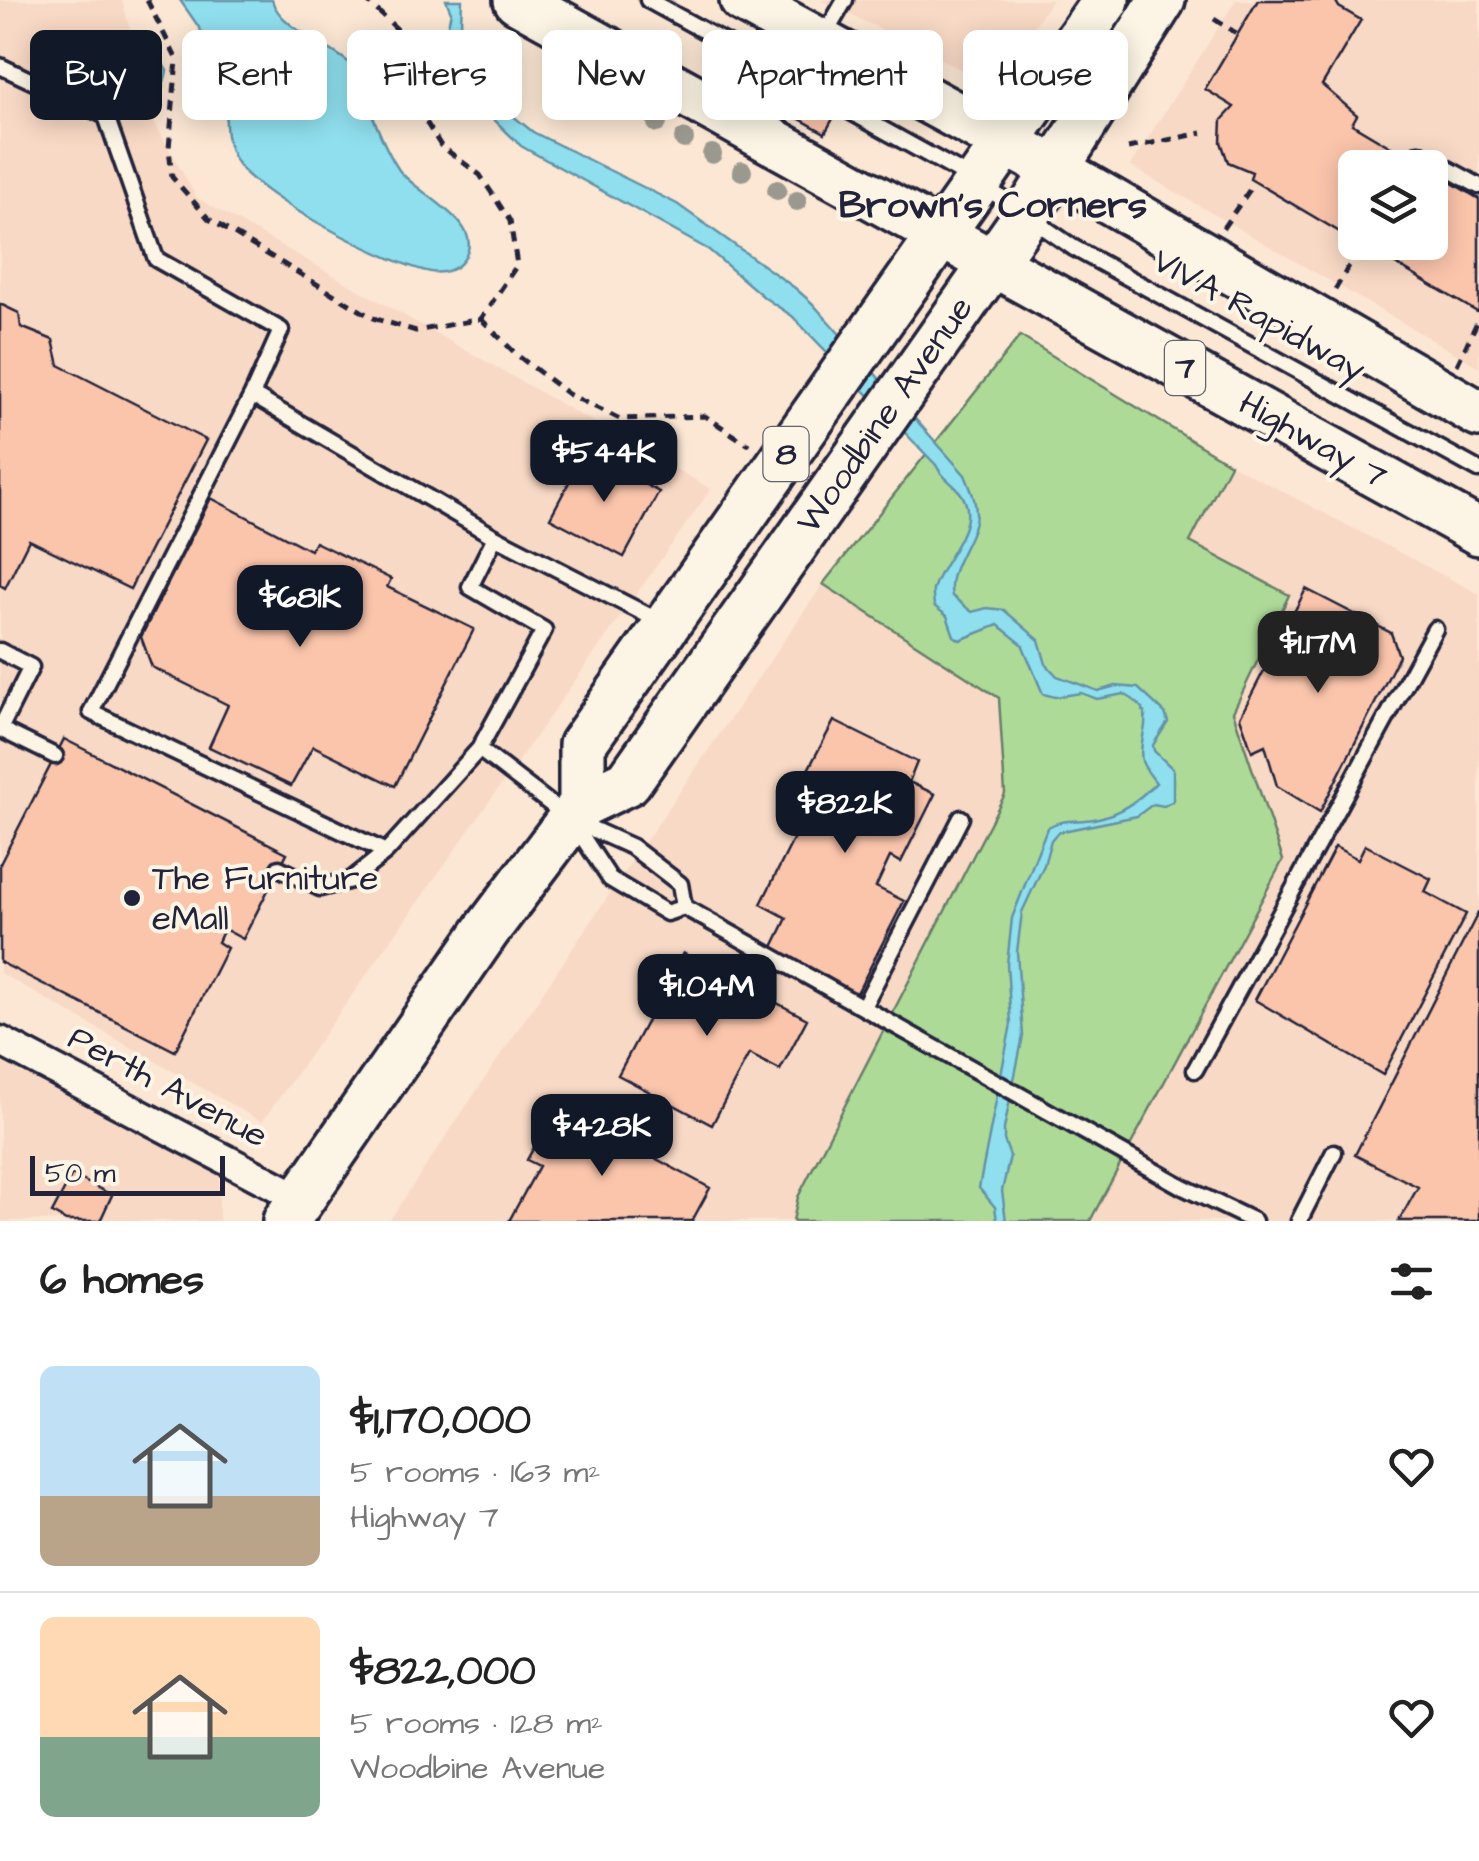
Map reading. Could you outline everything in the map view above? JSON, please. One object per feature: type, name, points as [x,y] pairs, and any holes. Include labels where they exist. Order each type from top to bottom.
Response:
[{"type":"main road","name":"Highway 7","points":[[517,0],[1479,532]]},
{"type":"main road","points":[[743,0],[798,30]]},
{"type":"main road","name":"Woodbine Avenue","points":[[576,812],[582,746],[1106,0]]},
{"type":"main road","name":"Woodbine Avenue","points":[[294,1210],[487,930],[576,812],[628,782],[1028,214],[1162,0]]},
{"type":"main road","points":[[943,109],[1469,398]]},
{"type":"street","name":"Perth Avenue","points":[[0,1041],[294,1210]]},
{"type":"lane","name":"VIVA Rapidway","points":[[648,0],[978,182],[1074,248],[1479,470]]},
{"type":"lane","points":[[827,30],[845,0]]},
{"type":"lane","points":[[0,66],[106,116],[156,259],[281,330],[91,712],[386,852]]},
{"type":"lane","points":[[1448,169],[1479,186]]},
{"type":"lane","points":[[252,395],[496,537],[666,625]]},
{"type":"lane","points":[[279,868],[320,888],[351,880],[386,852],[479,750],[544,630],[470,587],[496,537]]},
{"type":"lane","points":[[1195,1070],[1435,629]]},
{"type":"lane","points":[[0,651],[31,667],[1,730],[55,756]]},
{"type":"lane","points":[[479,750],[632,847],[680,884],[684,907]]},
{"type":"lane","points":[[576,812],[610,879],[667,914],[684,907]]},
{"type":"lane","points":[[863,1007],[961,818]]},
{"type":"lane","points":[[684,907],[1183,1187],[1254,1221]]},
{"type":"lane","points":[[1299,1221],[1334,1152]]},
{"type":"path","points":[[147,0],[178,60],[169,148],[172,177],[208,219],[373,318],[416,331],[481,319],[517,264],[510,221],[480,174],[441,146],[418,109],[399,30],[366,0]]},
{"type":"path","points":[[1214,20],[1236,33]]},
{"type":"path","points":[[1128,148],[1202,132]]},
{"type":"path","points":[[1220,233],[1252,185]]},
{"type":"path","points":[[1331,298],[1353,260]]},
{"type":"path","points":[[1469,398],[1479,318]]},
{"type":"path","points":[[481,319],[517,355],[568,394],[620,419],[705,416],[750,445]]},
{"type":"shaded area","points":[[0,0],[122,0],[130,30],[30,30],[30,120],[154,120],[197,198],[711,489],[262,1122],[0,973]]},
{"type":"shaded area","points":[[821,0],[1052,0],[1031,30],[963,30],[963,70],[943,60],[943,30],[882,30]]},
{"type":"shaded area","points":[[1236,0],[1479,0],[1479,367],[1130,166]]},
{"type":"shaded area","points":[[1230,464],[1479,594],[1479,1221],[1090,1221],[1283,860],[1233,712],[1288,595],[1189,542]]},
{"type":"shaded area","points":[[823,584],[999,698],[1005,794],[798,1197],[793,1221],[389,1221],[616,884]]},
{"type":"shaded area","points":[[0,1062],[219,1175],[219,1221],[0,1221]]},
{"type":"green space","points":[[1020,336],[1230,464],[1190,542],[1289,595],[1233,712],[1283,860],[1090,1221],[793,1221],[798,1197],[1005,794],[999,698],[823,584]]},
{"type":"water","points":[[180,0],[272,0],[285,20],[298,30],[200,30]]},
{"type":"water","points":[[446,0],[462,0],[462,30],[447,30],[451,12]]},
{"type":"water","points":[[327,48],[347,61],[347,120],[375,120],[399,170],[447,210],[466,233],[469,246],[464,259],[458,266],[436,272],[411,266],[356,243],[296,210],[249,176],[236,161],[226,121],[327,120]]},
{"type":"water","points":[[162,62],[167,71],[162,90]]},
{"type":"water","points":[[494,120],[518,120],[533,132],[677,204],[795,288],[965,475],[976,513],[956,565],[952,596],[972,612],[987,608],[1004,610],[1039,640],[1046,664],[1057,676],[1098,691],[1116,686],[1138,688],[1165,713],[1168,722],[1153,745],[1154,751],[1173,769],[1173,801],[1164,806],[1153,804],[1137,816],[1058,832],[1051,840],[1022,912],[1017,952],[1023,1036],[1004,1129],[1010,1156],[1002,1191],[1006,1221],[997,1221],[995,1207],[979,1188],[1011,1024],[1007,964],[1012,918],[1047,828],[1112,814],[1156,783],[1142,761],[1142,709],[1124,694],[1097,699],[1081,693],[1055,697],[1043,694],[1022,644],[998,625],[960,640],[954,636],[947,616],[934,606],[933,592],[966,523],[965,501],[959,491],[792,316],[709,250],[521,146]]},
{"type":"building","points":[[1258,0],[1335,0],[1339,7],[1361,20],[1322,85],[1357,115],[1352,124],[1396,150],[1338,150],[1338,231],[1250,179],[1252,172],[1228,162],[1221,142],[1222,120],[1234,107],[1205,89]]},
{"type":"building","points":[[802,120],[832,120],[825,133]]},
{"type":"building","points":[[1448,181],[1479,199],[1479,313],[1389,260],[1448,260]]},
{"type":"building","points":[[0,304],[19,313],[21,327],[53,340],[59,365],[206,440],[130,589],[29,540],[5,588],[0,585]]},
{"type":"building","points":[[585,452],[659,492],[624,557],[550,518]]},
{"type":"building","points":[[211,498],[310,550],[315,542],[391,579],[387,587],[474,629],[395,786],[313,746],[291,786],[209,747],[228,705],[152,667],[141,637]]},
{"type":"building","points":[[1306,589],[1391,633],[1399,656],[1320,812],[1277,786],[1265,745],[1252,751],[1240,717]]},
{"type":"building","points":[[834,721],[917,762],[909,782],[935,794],[901,862],[890,857],[876,887],[904,901],[856,995],[772,949],[787,918],[761,904],[803,820],[786,811]]},
{"type":"building","name":"The Furniture eMall","points":[[64,739],[287,853],[243,939],[224,929],[218,942],[227,948],[175,1051],[0,962],[0,864]]},
{"type":"building","points":[[1365,845],[1431,879],[1425,892],[1466,914],[1383,1075],[1255,1000],[1335,847],[1358,859]]},
{"type":"building","points":[[1479,911],[1479,1221],[1399,1221],[1418,1187],[1355,1155]]},
{"type":"building","points":[[683,953],[807,1019],[780,1070],[749,1054],[712,1125],[618,1075]]},
{"type":"building","points":[[557,1105],[710,1188],[692,1221],[509,1221],[539,1166],[527,1160]]},
{"type":"building","points":[[72,1175],[112,1195],[100,1221],[66,1221],[52,1213]]},
{"type":"place","name":"The Furniture eMall","points":[[132,898]]},
{"type":"district","name":"Brown's Corners","points":[[993,206]]}]
